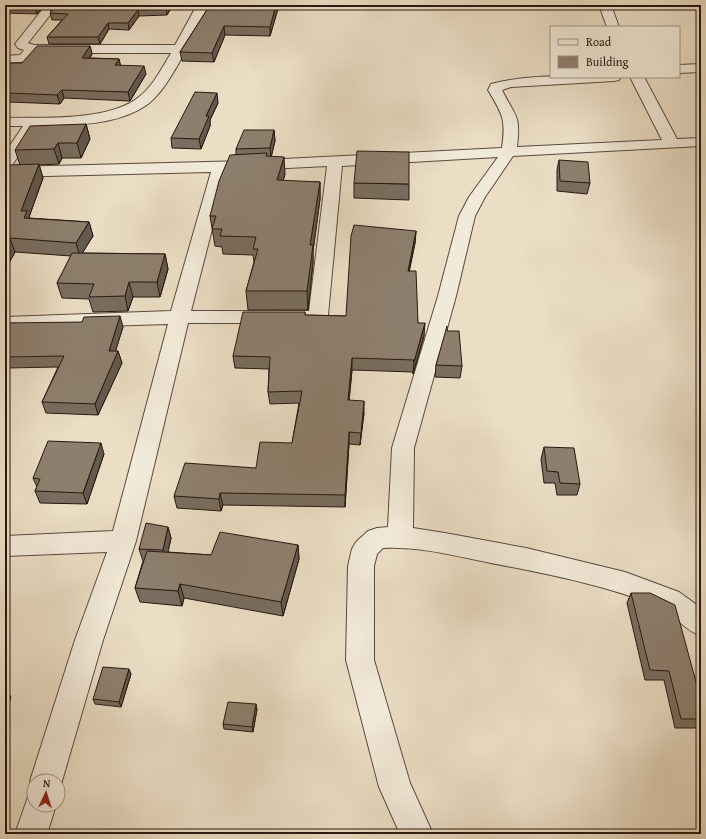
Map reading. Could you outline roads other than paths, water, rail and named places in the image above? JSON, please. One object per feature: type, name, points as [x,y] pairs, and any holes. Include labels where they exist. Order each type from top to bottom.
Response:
[{"type":"street","points":[[52,5],[21,44],[25,47],[179,49]]},
{"type":"street","points":[[5,122],[33,122],[114,114],[142,102],[154,90],[203,5]]},
{"type":"street","points":[[605,5],[613,26]]},
{"type":"street","points":[[5,60],[24,58],[32,48]]},
{"type":"street","points":[[680,69],[701,68]]},
{"type":"street","points":[[400,537],[402,448],[447,296],[467,216],[477,197],[509,152],[512,127],[509,113],[495,90],[496,87],[511,83],[597,78]]},
{"type":"street","points":[[639,78],[672,144]]},
{"type":"street","points":[[5,164],[33,122]]},
{"type":"street","points":[[5,172],[220,167],[701,142]]},
{"type":"street","points":[[5,323],[180,317],[310,317],[318,315],[335,161]]},
{"type":"street","points":[[48,773],[89,640],[123,541],[220,167]]},
{"type":"street","points":[[417,834],[395,787],[360,660],[361,566],[365,549],[377,538],[400,537],[445,543],[526,559],[625,583],[670,600],[701,624]]},
{"type":"street","points":[[5,546],[123,541]]},
{"type":"street","points":[[31,834],[38,813]]}]
